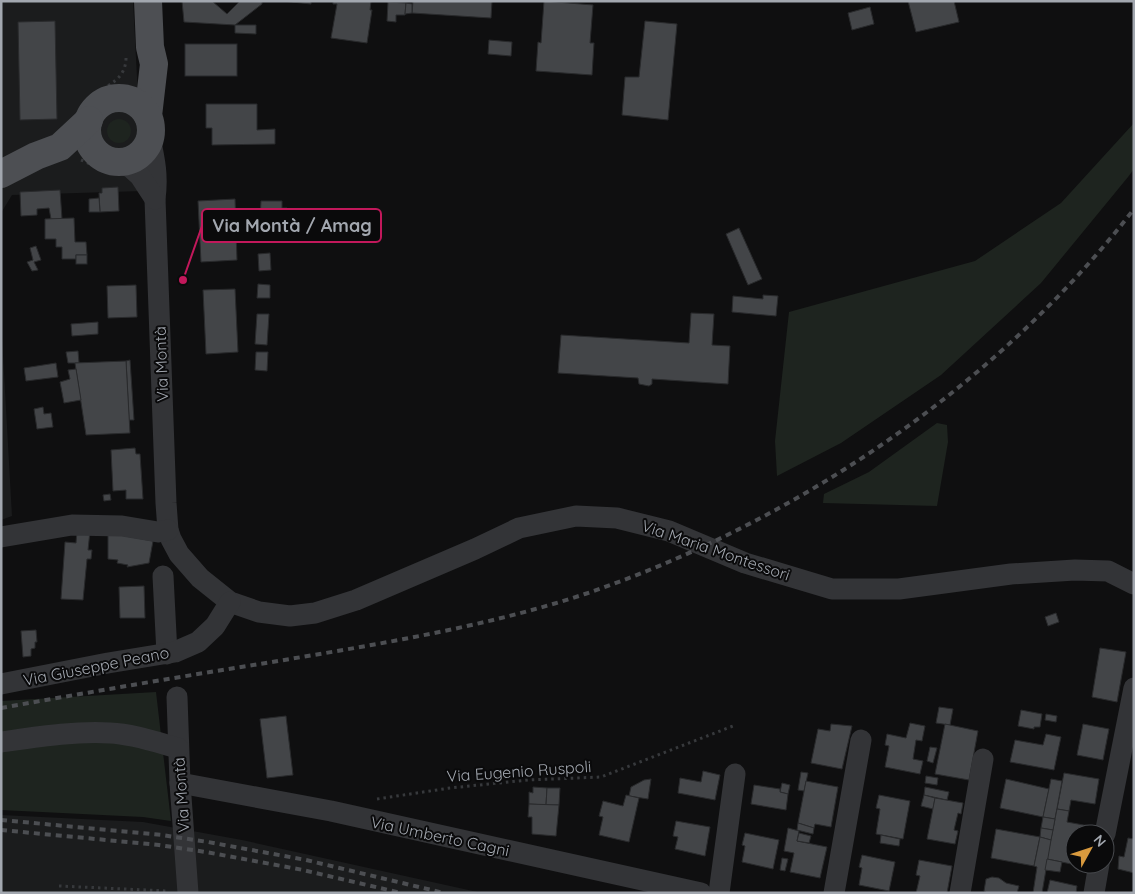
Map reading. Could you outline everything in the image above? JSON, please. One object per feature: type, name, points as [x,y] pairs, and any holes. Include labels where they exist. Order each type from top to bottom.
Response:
[{"type":"main road","name":"Via Montà","points":[[60,147],[97,107],[125,89],[137,76],[138,49],[148,1]]},
{"type":"main road","name":"Via Montà","points":[[106,157],[133,159],[147,147],[154,64],[138,49]]},
{"type":"main road","points":[[106,157],[92,146],[88,138],[88,129],[97,107],[123,98],[133,101],[142,108],[149,127]]},
{"type":"main road","points":[[1,174],[36,156],[60,147],[79,148],[106,157]]},
{"type":"street","name":"Via Montà","points":[[149,127],[157,165],[158,182],[155,199],[168,530]]},
{"type":"street","points":[[106,157],[130,167],[140,176],[155,199]]},
{"type":"street","name":"Via Maria Montessori","points":[[168,530],[179,554],[200,578],[230,602],[259,612],[290,616],[315,613],[356,600],[475,549],[518,528],[576,516],[617,518],[669,531],[745,563],[832,589],[899,589],[1011,574],[1075,570],[1108,571],[1134,584]]},
{"type":"street","points":[[1,537],[72,525],[122,526],[158,532],[168,530]]},
{"type":"street","points":[[164,576],[167,654]]},
{"type":"street","name":"Via Giuseppe Peano","points":[[1,684],[108,663],[167,654],[198,642],[215,626],[230,602]]},
{"type":"street","points":[[1107,824],[1134,688]]},
{"type":"street","name":"Via Montà","points":[[177,697],[178,748],[188,893]]},
{"type":"street","points":[[1,742],[60,734],[110,733],[146,739],[178,748]]},
{"type":"street","points":[[834,893],[860,740]]},
{"type":"street","points":[[960,893],[984,759]]},
{"type":"street","points":[[718,893],[735,774]]},
{"type":"street","name":"Via Umberto Cagni","points":[[180,782],[331,811],[701,893]]},
{"type":"street","points":[[1094,893],[1097,874]]},
{"type":"path","points":[[97,107],[93,96],[124,73],[127,63],[138,49]]},
{"type":"path","name":"Via Eugenio Ruspoli","points":[[370,800],[460,787],[528,780],[601,777],[732,726]]},
{"type":"path","points":[[59,886],[166,891]]},
{"type":"shaded area","points":[[1,1],[133,1],[143,191],[12,195],[1,213]]},
{"type":"shaded area","points":[[119,119],[128,122],[131,131],[128,140],[119,143],[110,140],[107,131],[110,122]]},
{"type":"shaded area","points":[[1134,123],[1134,169],[1041,283],[941,375],[841,443],[777,476],[775,441],[789,312],[975,261],[1061,203]]},
{"type":"shaded area","points":[[1,319],[12,516],[1,520]]},
{"type":"shaded area","points":[[937,423],[947,425],[948,442],[937,506],[823,503],[824,494],[869,472]]},
{"type":"shaded area","points":[[156,692],[171,821],[143,817],[1,810],[1,701]]},
{"type":"shaded area","points":[[1,815],[143,822],[242,840],[482,893],[1,893]]},
{"type":"building","points":[[182,1],[212,1],[227,14],[240,1],[262,1],[262,4],[235,25],[184,22]]},
{"type":"building","points":[[282,1],[311,1],[311,4]]},
{"type":"building","points":[[333,1],[371,1],[370,10],[372,10],[367,43],[331,38],[337,4],[333,4]]},
{"type":"building","points":[[413,1],[492,1],[491,18],[412,13]]},
{"type":"building","points":[[544,1],[593,5],[590,43],[594,43],[592,75],[536,71],[538,42],[541,43]]},
{"type":"building","points":[[908,1],[954,1],[959,22],[916,32]]},
{"type":"building","points":[[388,2],[406,3],[405,15],[396,15],[396,22],[387,21]]},
{"type":"building","points":[[406,3],[412,4],[412,13],[405,14]]},
{"type":"building","points":[[870,7],[874,24],[852,30],[848,13]]},
{"type":"building","points":[[55,21],[57,119],[20,120],[18,22]]},
{"type":"building","points":[[645,21],[677,24],[668,120],[622,115],[625,77],[639,77]]},
{"type":"building","points":[[235,25],[256,25],[256,34],[235,33]]},
{"type":"building","points":[[489,40],[512,42],[511,56],[488,54]]},
{"type":"building","points":[[185,44],[237,44],[237,76],[185,76]]},
{"type":"building","points":[[206,104],[257,104],[257,130],[275,129],[275,144],[212,145],[212,128],[206,128]]},
{"type":"building","points":[[118,187],[119,211],[100,212],[99,193],[102,193],[102,188]]},
{"type":"building","points":[[60,190],[62,219],[51,219],[49,208],[37,209],[37,215],[21,216],[20,192]]},
{"type":"building","points":[[99,198],[100,212],[89,212],[89,199]]},
{"type":"building","points":[[235,199],[237,260],[201,262],[198,201]]},
{"type":"building","points":[[261,201],[282,201],[282,208],[287,208],[286,213],[273,218],[272,238],[259,238]]},
{"type":"building","points":[[74,218],[75,242],[86,242],[87,255],[76,255],[76,259],[62,259],[62,247],[56,247],[56,239],[45,239],[45,219]]},
{"type":"building","points":[[739,228],[762,279],[748,285],[726,234]]},
{"type":"building","points":[[36,246],[41,260],[34,262],[38,270],[32,271],[27,262],[33,260],[30,248]]},
{"type":"building","points":[[270,253],[271,270],[259,271],[258,254]]},
{"type":"building","points":[[76,255],[87,255],[87,264],[76,264]]},
{"type":"building","points":[[258,284],[270,285],[270,298],[257,298]]},
{"type":"building","points":[[136,285],[137,317],[108,318],[107,286]]},
{"type":"building","points":[[235,289],[238,352],[206,354],[203,290]]},
{"type":"building","points":[[763,295],[778,296],[776,316],[732,312],[733,296],[763,299]]},
{"type":"building","points":[[691,313],[714,314],[712,345],[730,346],[728,384],[652,379],[652,384],[649,386],[639,384],[638,378],[558,373],[561,335],[689,343]]},
{"type":"building","points":[[257,314],[269,314],[267,345],[255,344]]},
{"type":"building","points":[[98,322],[98,334],[72,336],[71,324]]},
{"type":"building","points":[[78,351],[79,363],[68,363],[66,352]]},
{"type":"building","points":[[256,352],[268,352],[267,371],[255,370]]},
{"type":"building","points":[[130,360],[134,420],[129,420],[126,361]]},
{"type":"building","points":[[126,361],[130,433],[86,435],[75,363]]},
{"type":"building","points":[[56,363],[58,377],[26,381],[24,368]]},
{"type":"building","points":[[76,369],[81,400],[64,403],[60,382],[70,379],[68,370]]},
{"type":"building","points":[[43,407],[44,414],[51,413],[53,427],[37,429],[34,409]]},
{"type":"building","points":[[135,448],[136,454],[140,454],[143,499],[126,499],[126,490],[113,491],[111,450]]},
{"type":"building","points":[[110,494],[111,500],[104,501],[103,495]]},
{"type":"building","points":[[77,531],[90,531],[88,550],[92,550],[91,559],[87,559],[83,600],[61,599],[65,542],[76,543]]},
{"type":"building","points":[[108,533],[153,541],[149,563],[127,567],[128,565],[117,563],[118,560],[108,559]]},
{"type":"building","points":[[144,586],[145,618],[120,618],[119,587]]},
{"type":"building","points":[[1056,613],[1059,622],[1048,626],[1045,617]]},
{"type":"building","points":[[36,630],[37,642],[35,642],[35,648],[31,649],[31,656],[23,657],[21,631]]},
{"type":"building","points":[[1100,648],[1126,652],[1117,702],[1092,697]]},
{"type":"building","points":[[939,707],[953,709],[950,725],[936,723]]},
{"type":"building","points":[[1021,710],[1042,714],[1040,727],[1034,727],[1034,729],[1018,726]]},
{"type":"building","points":[[1046,714],[1057,716],[1056,722],[1045,720]]},
{"type":"building","points":[[286,716],[293,775],[267,778],[260,719]]},
{"type":"building","points":[[910,723],[925,726],[922,741],[916,740],[913,759],[923,761],[920,774],[885,767],[889,746],[885,745],[887,734],[906,738]]},
{"type":"building","points":[[831,724],[852,726],[842,769],[811,763],[818,729],[830,731]]},
{"type":"building","points":[[945,724],[978,731],[969,780],[935,774]]},
{"type":"building","points":[[1083,724],[1109,729],[1103,760],[1077,755]]},
{"type":"building","points":[[1046,734],[1061,737],[1054,770],[1010,762],[1015,740],[1043,745]]},
{"type":"building","points":[[930,747],[937,748],[933,763],[927,761]]},
{"type":"building","points":[[703,771],[720,775],[715,800],[678,793],[680,778],[701,782]]},
{"type":"building","points":[[801,772],[808,773],[804,791],[798,790]]},
{"type":"building","points":[[1064,773],[1099,779],[1095,804],[1071,800],[1069,811],[1057,809]]},
{"type":"building","points":[[926,776],[938,778],[937,785],[925,783]]},
{"type":"building","points":[[651,779],[648,799],[629,796],[631,787],[644,780]]},
{"type":"building","points":[[1006,779],[1049,789],[1043,817],[1000,808]]},
{"type":"building","points":[[1051,779],[1062,781],[1055,819],[1043,817]]},
{"type":"building","points":[[806,781],[838,787],[831,827],[815,824],[814,828],[798,823]]},
{"type":"building","points":[[782,783],[790,785],[788,794],[780,792]]},
{"type":"building","points":[[754,785],[780,789],[780,792],[788,794],[786,810],[751,804]]},
{"type":"building","points":[[533,787],[547,788],[546,805],[529,804],[529,792],[533,793]]},
{"type":"building","points":[[925,787],[949,792],[947,800],[924,795]]},
{"type":"building","points":[[547,788],[560,788],[559,805],[546,805]]},
{"type":"building","points":[[626,795],[639,798],[629,842],[599,835],[603,817],[599,816],[603,801],[623,806]]},
{"type":"building","points":[[879,795],[910,801],[903,839],[876,834],[880,809],[876,808]]},
{"type":"building","points":[[924,795],[935,798],[933,809],[921,806]]},
{"type":"building","points":[[935,798],[963,803],[961,814],[958,813],[954,830],[958,831],[955,844],[927,839]]},
{"type":"building","points":[[529,804],[559,805],[556,836],[532,834],[532,817],[528,817]]},
{"type":"building","points":[[1057,809],[1069,811],[1067,822],[1078,824],[1065,824],[1065,863],[1047,859]]},
{"type":"building","points":[[1043,817],[1055,819],[1053,830],[1041,828]]},
{"type":"building","points":[[676,821],[710,827],[705,856],[675,849],[678,837],[673,836]]},
{"type":"building","points":[[798,823],[814,828],[813,834],[797,830]]},
{"type":"building","points":[[788,828],[799,831],[797,841],[827,847],[820,878],[790,872],[794,853],[784,851]]},
{"type":"building","points":[[1041,828],[1053,830],[1051,840],[1040,837]]},
{"type":"building","points":[[996,829],[1040,837],[1034,866],[991,858]]},
{"type":"building","points":[[745,833],[779,840],[773,869],[742,862],[745,846],[742,845]]},
{"type":"building","points":[[799,833],[811,836],[809,843],[797,841]]},
{"type":"building","points":[[881,835],[900,839],[899,846],[880,843]]},
{"type":"building","points":[[1040,837],[1051,840],[1042,893],[1033,893],[1037,867],[1034,866]]},
{"type":"building","points":[[1128,838],[1134,839],[1134,873],[1118,869],[1119,856],[1124,857]]},
{"type":"building","points":[[862,855],[895,862],[889,891],[859,885],[862,868],[859,867]]},
{"type":"building","points":[[782,858],[788,859],[785,871],[780,870]]},
{"type":"building","points":[[1047,859],[1062,862],[1060,872],[1045,870]]},
{"type":"building","points":[[919,860],[952,866],[947,893],[916,893],[920,876],[916,875]]},
{"type":"building","points":[[992,877],[1019,886],[1017,893],[987,893],[984,891],[986,879]]},
{"type":"building","points":[[1050,880],[1077,886],[1076,893],[1047,893]]},
{"type":"railway","points":[[1,708],[346,649],[467,626],[507,617],[585,594],[664,564],[741,528],[815,487],[887,441],[956,390],[1020,334],[1080,273],[1134,209]]},
{"type":"railway","points":[[1,820],[162,835],[208,842],[306,860],[444,893]]},
{"type":"railway","points":[[1,830],[159,845],[206,852],[303,870],[401,893]]},
{"type":"place","name":"Via Montà / Amag","points":[[183,280]]}]
